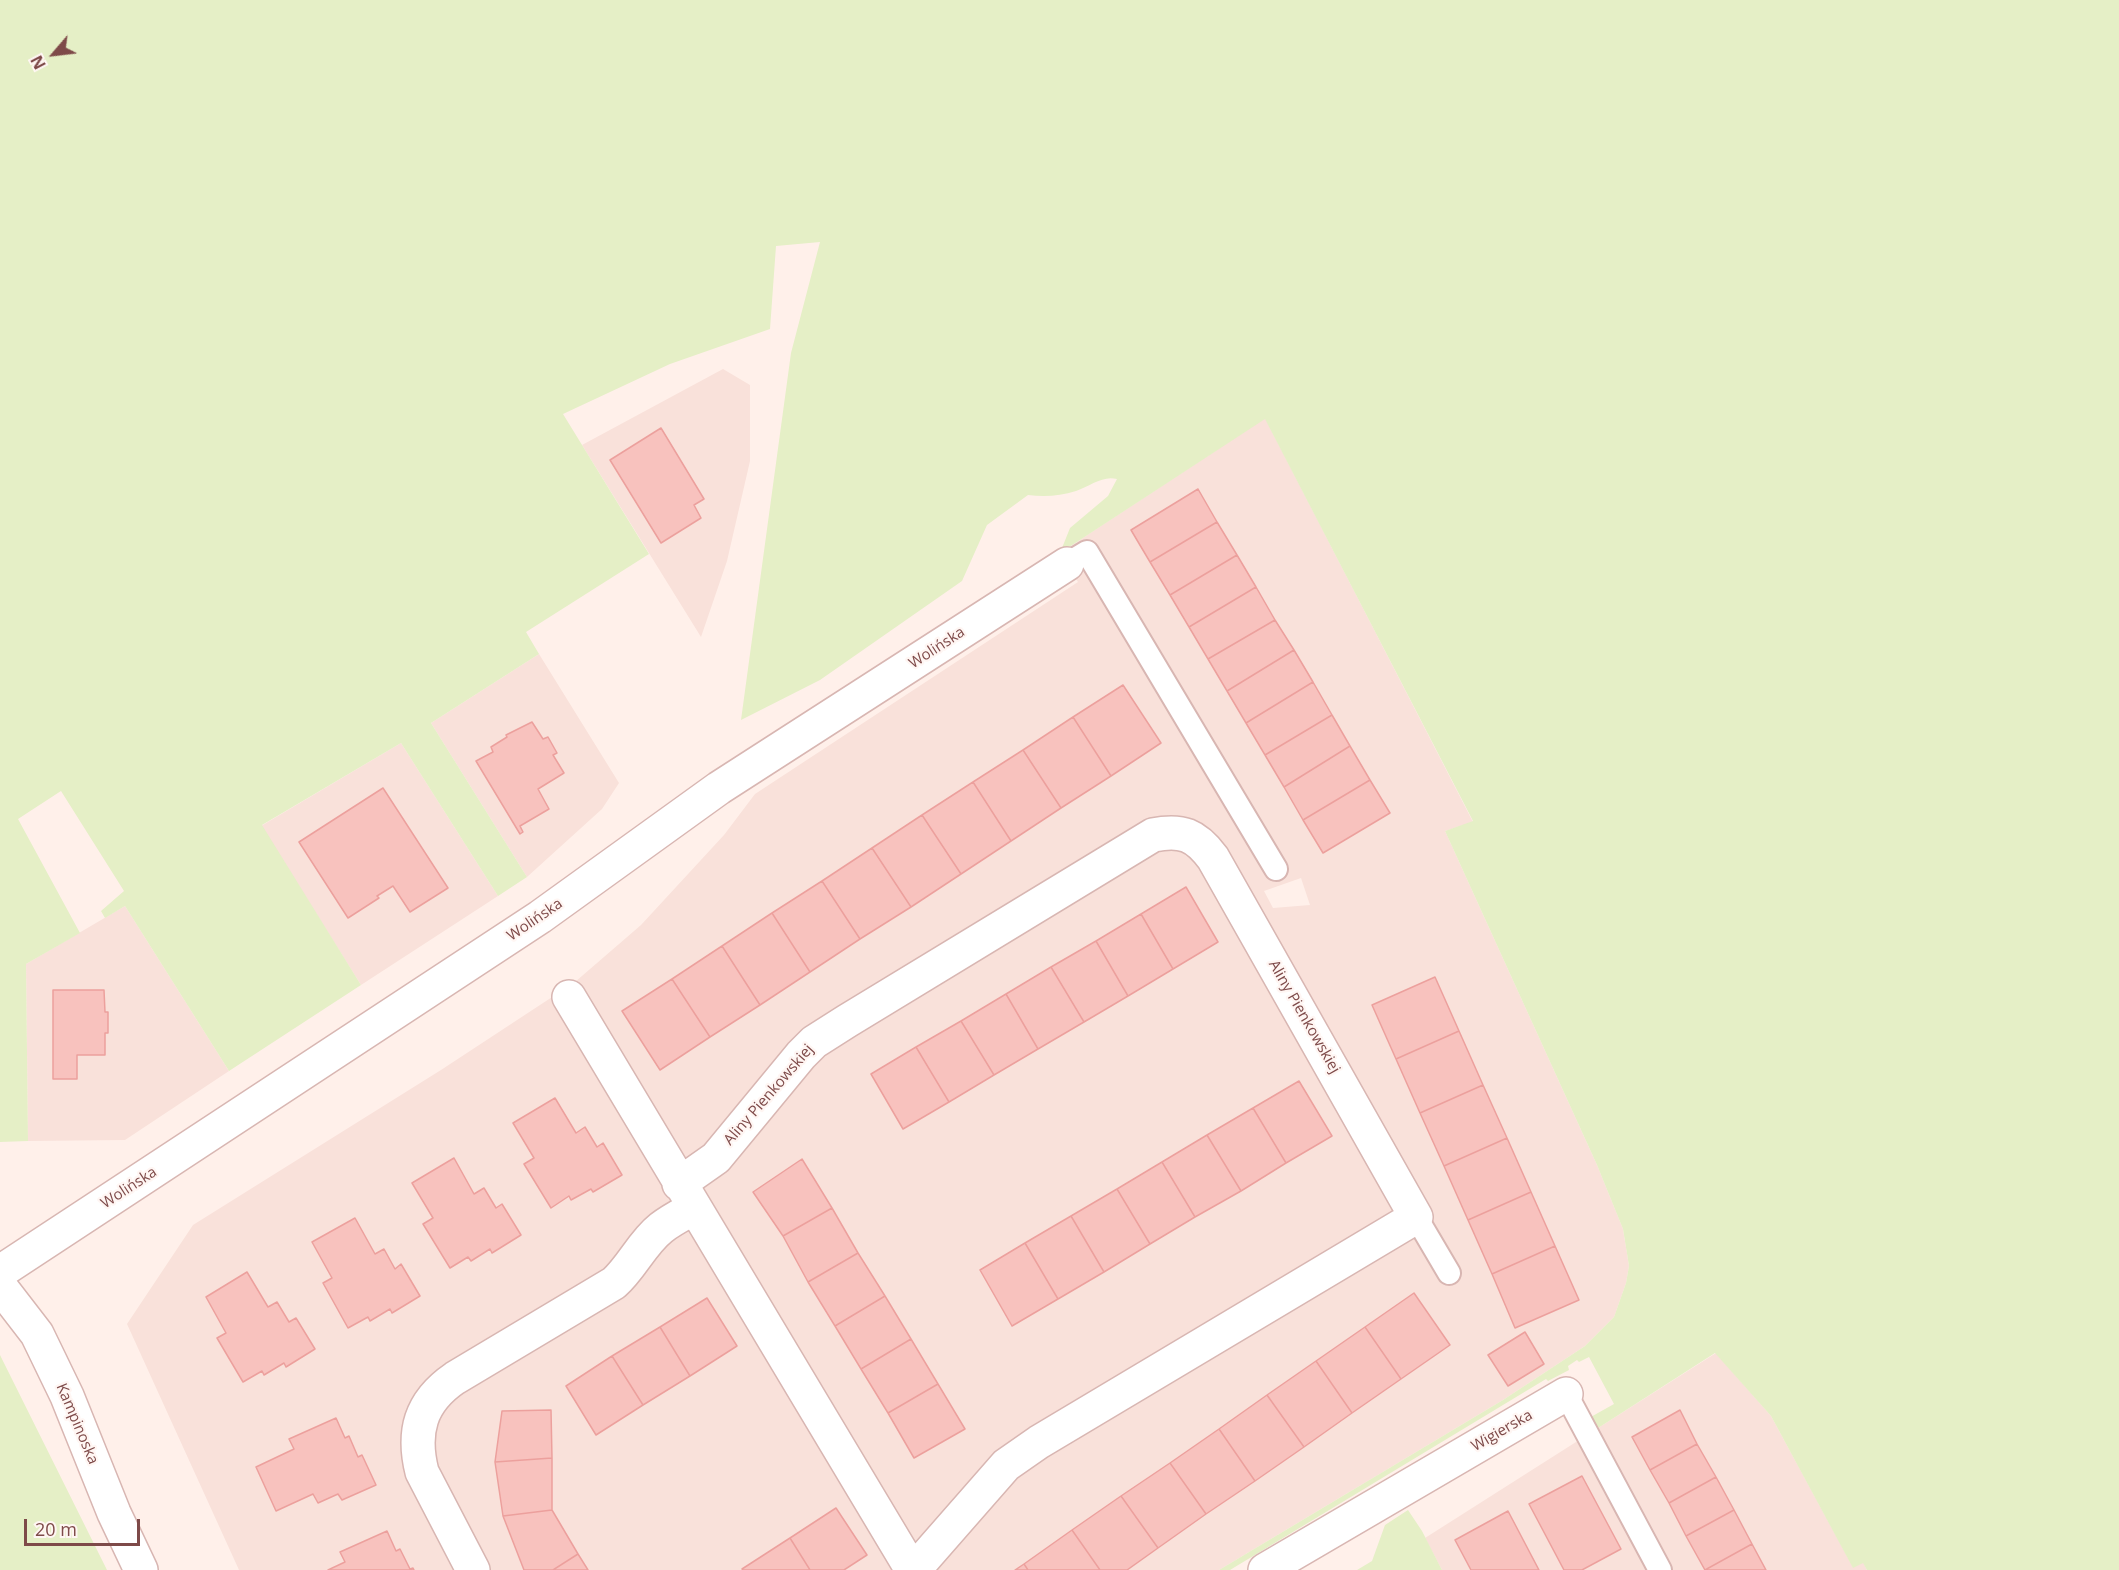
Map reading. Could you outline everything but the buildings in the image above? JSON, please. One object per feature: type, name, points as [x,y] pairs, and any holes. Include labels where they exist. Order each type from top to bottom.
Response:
[{"type":"street","name":"Wolińska","points":[[0,1272],[540,917],[719,788],[1067,564]]},
{"type":"street","name":"Aliny Pienkowskiej","points":[[473,1570],[422,1472],[418,1455],[418,1436],[426,1407],[434,1395],[449,1382],[614,1283],[626,1272],[647,1242],[814,1042],[1153,835],[1169,832],[1189,835],[1203,844],[1213,858],[1416,1217]]},
{"type":"street","points":[[569,997],[686,1196],[913,1570],[1006,1465],[1030,1448],[1416,1217]]},
{"type":"street","name":"Kampinoska","points":[[0,1286],[37,1334],[67,1396],[114,1513],[141,1570]]},
{"type":"street","name":"Wigierska","points":[[1265,1570],[1566,1394]]},
{"type":"lane","points":[[1067,564],[1087,552],[1276,869]]},
{"type":"lane","points":[[1416,1217],[1449,1273]]},
{"type":"lane","name":"Wigierska","points":[[1566,1394],[1660,1570]]},
{"type":"shaded area","points":[[723,369],[750,385],[750,461],[727,561],[701,637],[582,445]]},
{"type":"shaded area","points":[[1265,418],[1473,822],[1445,831],[1597,1165],[1623,1229],[1629,1266],[1626,1283],[1614,1317],[1585,1346],[1503,1400],[1219,1570],[239,1570],[127,1324],[193,1225],[441,1070],[575,982],[641,925],[724,835],[755,794],[1078,582],[1060,553]],"holes":[[[1301,878],[1310,905],[1273,908],[1264,891]]]},
{"type":"shaded area","points":[[539,654],[619,783],[602,809],[527,877],[431,723]]},
{"type":"shaded area","points":[[401,743],[498,896],[361,985],[261,826]]},
{"type":"shaded area","points":[[125,906],[229,1071],[125,1140],[28,1141],[26,964]]},
{"type":"shaded area","points":[[1716,1353],[1771,1416],[1853,1567],[1863,1562],[1867,1570],[1442,1570],[1425,1538]]},
{"type":"green space","points":[[0,0],[2119,0],[2119,1570],[1867,1570],[1863,1563],[1853,1568],[1771,1416],[1715,1353],[1595,1430],[1589,1418],[1614,1404],[1589,1357],[1579,1362],[1577,1360],[1568,1366],[1569,1370],[1548,1381],[1546,1379],[1230,1570],[1219,1570],[1503,1400],[1585,1346],[1614,1317],[1626,1283],[1629,1266],[1623,1229],[1597,1165],[1445,831],[1473,821],[1265,419],[1060,553],[1070,528],[1108,496],[1117,479],[1107,478],[1064,494],[1028,495],[987,525],[962,581],[820,680],[741,720],[791,353],[820,242],[776,246],[770,329],[670,364],[563,414],[649,554],[526,632],[539,654],[431,723],[527,877],[498,896],[401,743],[262,825],[361,985],[229,1071],[125,906],[105,918],[101,911],[124,891],[61,791],[18,819],[80,933],[26,964],[28,1141],[0,1142]]},
{"type":"green space","points":[[0,1355],[107,1570],[0,1570]]},
{"type":"green space","points":[[1408,1510],[1422,1531],[1442,1570],[1357,1570],[1372,1561],[1385,1525]]}]
